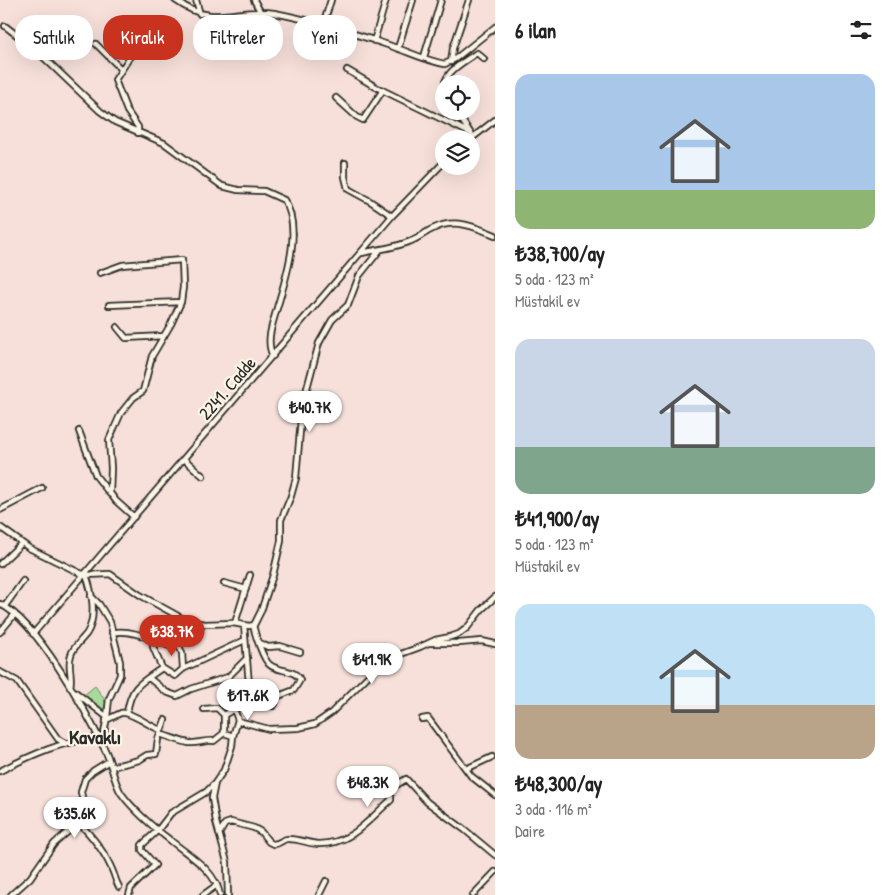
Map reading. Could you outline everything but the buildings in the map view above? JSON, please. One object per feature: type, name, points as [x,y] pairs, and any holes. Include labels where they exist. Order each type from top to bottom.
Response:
[{"type":"street","points":[[175,0],[188,9],[200,14],[214,16],[271,13],[293,18]]},
{"type":"street","points":[[196,0],[200,14]]},
{"type":"street","points":[[254,0],[261,13]]},
{"type":"street","points":[[327,15],[331,0]]},
{"type":"street","points":[[374,40],[386,0]]},
{"type":"street","points":[[398,48],[413,0]]},
{"type":"street","points":[[424,57],[441,0]]},
{"type":"street","points":[[448,75],[453,48],[469,0]]},
{"type":"street","points":[[5,26],[49,61],[100,111],[116,122],[164,143],[222,186],[238,190],[264,191],[286,202],[293,231],[289,264],[270,333],[272,356]]},
{"type":"street","points":[[357,35],[443,64],[450,63],[495,26]]},
{"type":"street","points":[[96,44],[121,69]]},
{"type":"street","points":[[450,72],[475,54],[484,59]]},
{"type":"street","points":[[127,60],[115,78],[116,85],[129,115],[138,127],[138,133]]},
{"type":"street","points":[[347,70],[460,130]]},
{"type":"street","points":[[336,98],[356,117],[363,120],[383,90]]},
{"type":"street","points":[[480,130],[495,120]]},
{"type":"street","points":[[345,163],[345,177],[348,189],[366,198],[392,216]]},
{"type":"street","name":"2241. Cadde","points":[[33,634],[86,575],[392,216],[435,171]]},
{"type":"street","points":[[362,252],[379,251],[414,241],[435,228],[446,224],[466,224],[495,235]]},
{"type":"street","points":[[249,694],[264,704],[271,706],[275,704],[276,697],[292,692],[300,682],[297,675],[268,665],[253,625],[261,611],[277,559],[281,541],[281,520],[296,478],[303,404],[319,343],[332,320],[348,305],[357,279],[379,251]]},
{"type":"street","points":[[100,273],[122,265],[182,260],[183,287],[181,302],[152,356],[143,391],[133,398],[121,413],[109,440],[111,464],[110,495]]},
{"type":"street","points":[[109,305],[181,302]]},
{"type":"street","points":[[117,327],[126,338],[164,336]]},
{"type":"street","points":[[80,431],[96,476],[110,495],[134,517]]},
{"type":"street","points":[[184,459],[203,476]]},
{"type":"street","points":[[0,510],[15,504],[30,493],[42,488]]},
{"type":"street","points":[[0,527],[43,555],[86,575],[110,574],[140,595],[188,621],[205,624],[236,623],[253,625]]},
{"type":"street","points":[[0,564],[22,543]]},
{"type":"street","points":[[71,688],[70,656],[89,629],[91,618],[91,590],[86,575]]},
{"type":"street","points":[[236,623],[250,575]]},
{"type":"street","points":[[23,581],[2,605],[16,614],[33,634],[71,688],[102,744],[114,779],[122,793],[158,830],[204,868],[217,885],[220,895]]},
{"type":"street","points":[[224,583],[246,589]]},
{"type":"street","points":[[91,596],[110,622],[121,671],[109,699],[102,744]]},
{"type":"street","points":[[238,721],[269,729],[298,728],[315,724],[331,713],[380,664],[438,638],[454,636],[464,631],[485,605],[495,597]]},
{"type":"street","points":[[0,632],[16,614]]},
{"type":"street","points":[[112,633],[125,631],[173,646],[178,641],[180,634],[179,617]]},
{"type":"street","points":[[224,715],[249,694],[250,684],[244,625]]},
{"type":"street","points":[[153,640],[153,648],[162,668],[174,676],[183,669],[245,640]]},
{"type":"street","points":[[178,641],[182,653],[183,669]]},
{"type":"street","points":[[429,643],[482,641],[495,644]]},
{"type":"street","points":[[259,643],[268,647],[280,646],[300,652]]},
{"type":"street","points":[[149,678],[166,692],[177,696],[191,689],[228,677],[247,658]]},
{"type":"street","points":[[127,713],[128,703],[136,686],[162,668]]},
{"type":"street","points":[[0,672],[17,681],[58,739],[66,743]]},
{"type":"street","points":[[71,688],[106,718]]},
{"type":"street","points":[[106,718],[127,713],[181,741],[199,743],[206,740],[214,742],[224,732],[224,715],[217,708],[204,708]]},
{"type":"street","points":[[129,895],[131,888],[154,866],[142,850],[142,846],[171,813],[206,792],[224,770],[238,721],[234,708]]},
{"type":"street","points":[[422,719],[426,718],[429,720],[473,779],[495,795]]},
{"type":"street","points":[[111,767],[140,760],[147,755],[156,754],[166,720]]},
{"type":"street","points":[[224,732],[233,736]]},
{"type":"street","points":[[0,771],[66,743],[99,738]]},
{"type":"street","points":[[466,769],[492,757]]},
{"type":"street","points":[[10,895],[30,878],[54,844],[78,822],[83,813],[81,792],[85,778],[109,762]]},
{"type":"street","points":[[219,834],[225,824],[231,822],[258,829],[273,844],[281,843],[288,839],[315,844],[341,841],[352,836],[390,800],[391,797],[388,792],[390,789],[406,779],[427,802],[493,853],[495,847]]},
{"type":"street","points":[[215,783],[212,798],[213,810],[227,862],[228,895]]},
{"type":"street","points":[[78,822],[90,835],[102,853],[113,871],[119,887]]},
{"type":"street","points":[[473,895],[495,872]]},
{"type":"street","points":[[319,895],[326,882]]},
{"type":"street","points":[[203,895],[217,885]]},
{"type":"green space","points":[[95,686],[105,703],[105,714],[83,696]]},
{"type":"district","name":"Kavaklı","points":[[95,736]]}]
